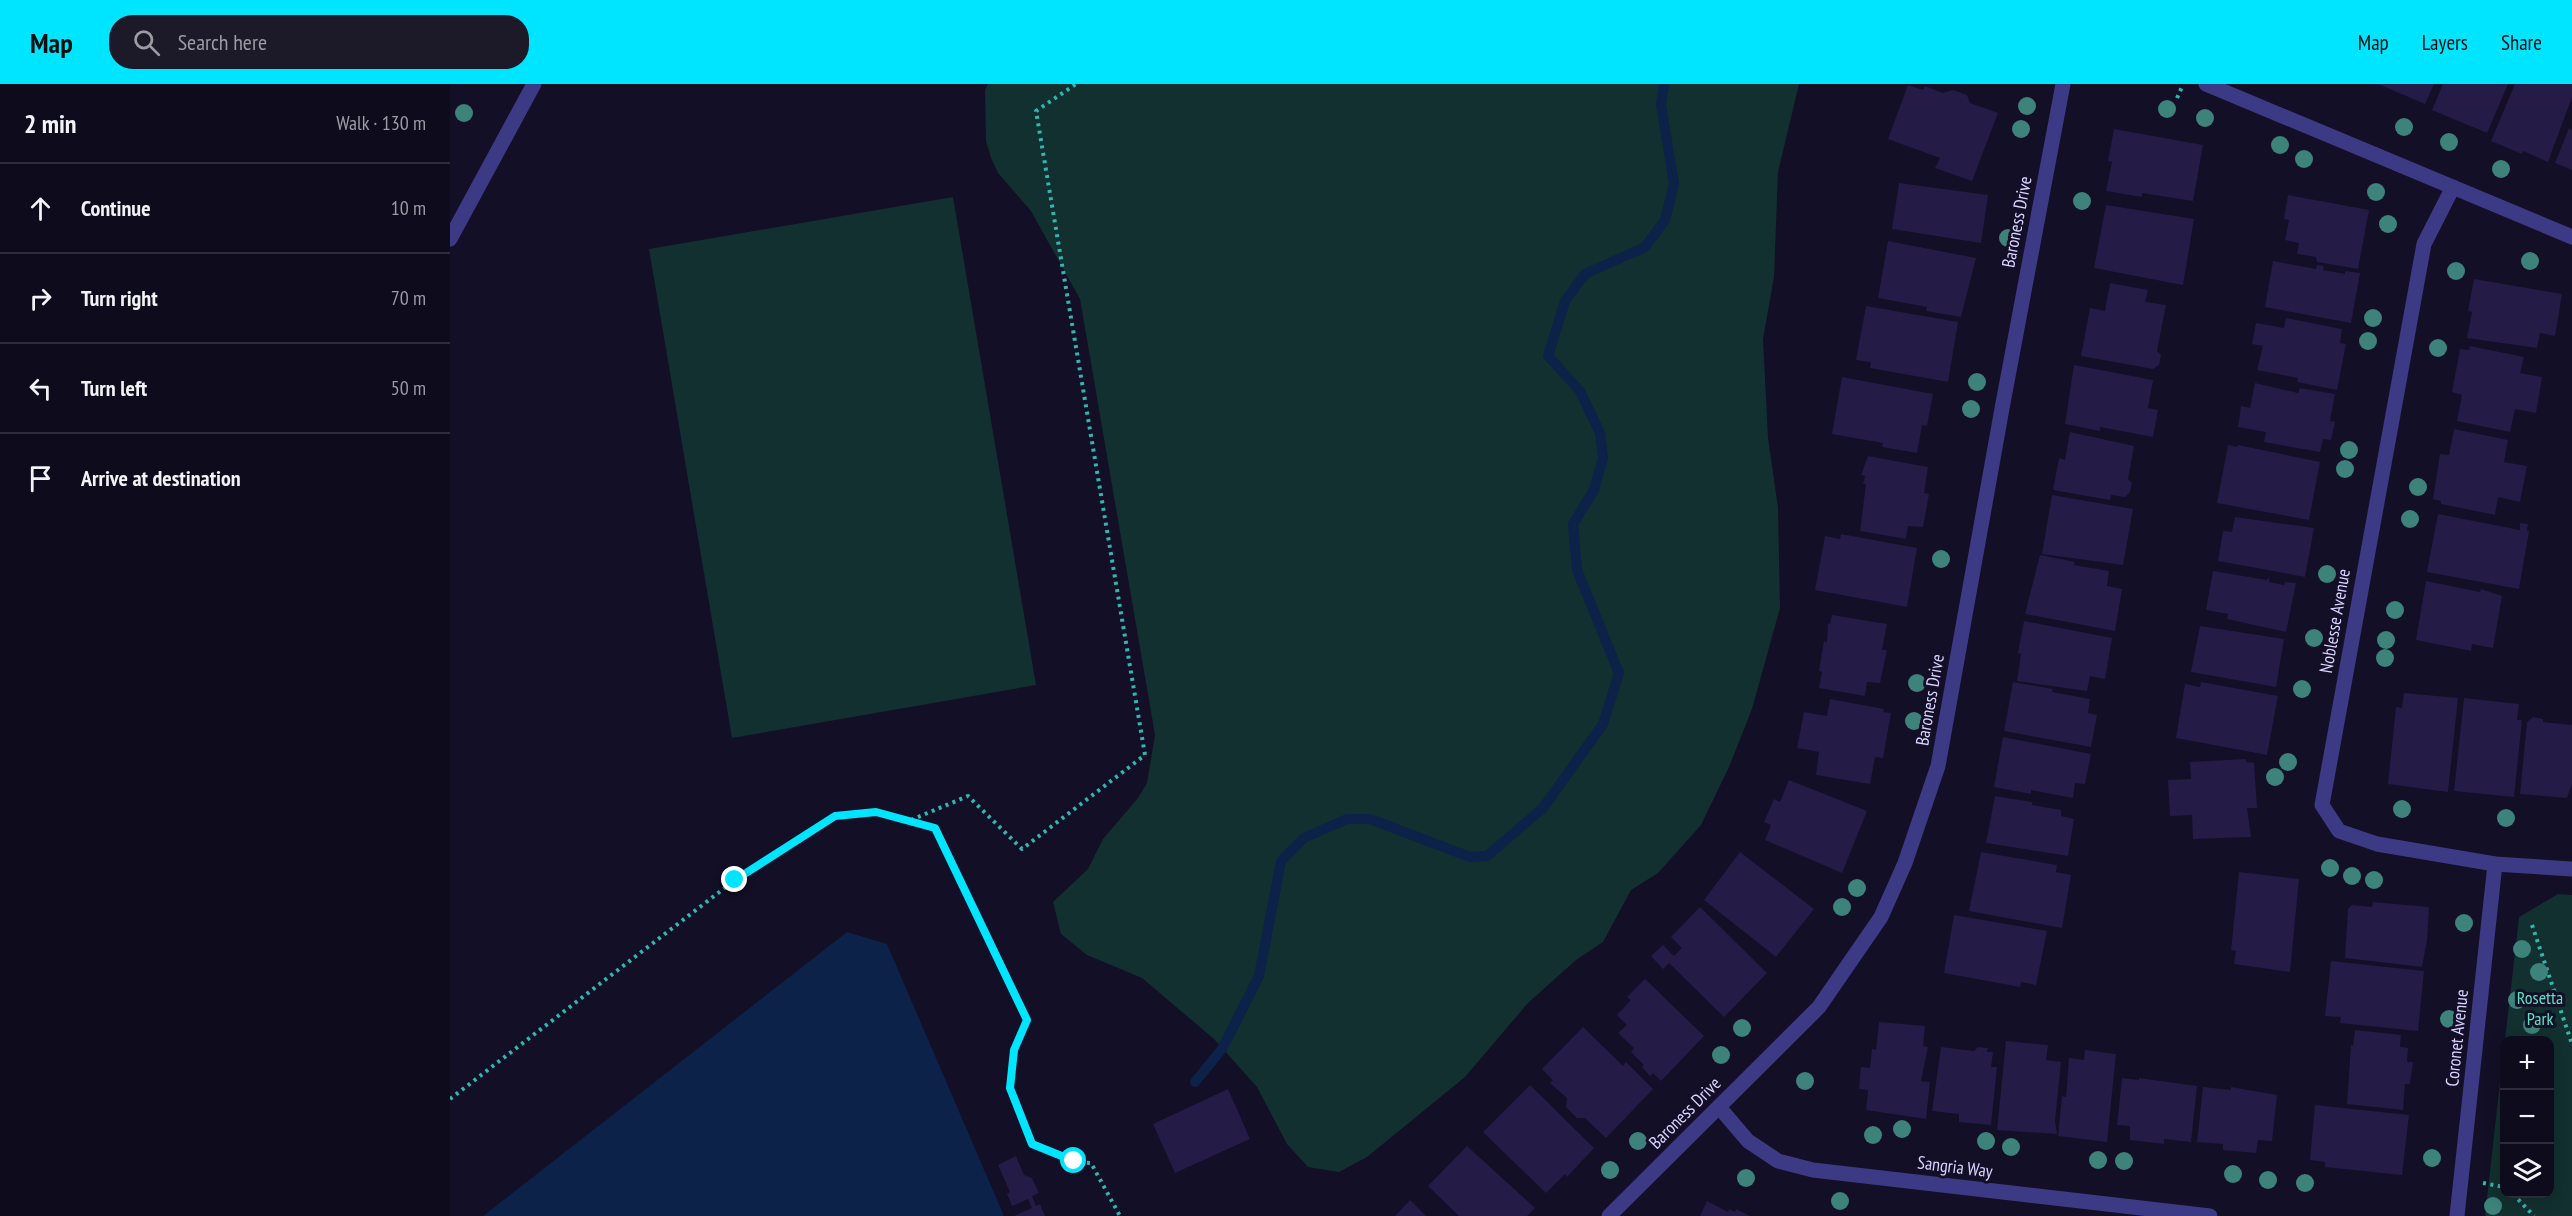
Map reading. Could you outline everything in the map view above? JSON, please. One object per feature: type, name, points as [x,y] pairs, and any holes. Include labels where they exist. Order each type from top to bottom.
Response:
[{"type":"street","points":[[450,239],[534,84]]},
{"type":"street","name":"Baroness Drive","points":[[1609,1216],[1819,1007],[1881,916],[1905,863],[1938,766],[2005,391],[2064,84]]},
{"type":"street","points":[[2206,84],[2572,237]]},
{"type":"street","name":"Noblesse Avenue","points":[[2453,187],[2424,244],[2322,805],[2338,831],[2377,844],[2495,864],[2572,869]]},
{"type":"street","name":"Coronet Avenue","points":[[2457,1216],[2495,864]]},
{"type":"street","name":"Sangria Way","points":[[1719,1107],[1748,1142],[1778,1161],[1813,1170],[2210,1216]]},
{"type":"path","points":[[910,821],[968,796],[1022,849],[1145,755],[1036,111],[1076,84]]},
{"type":"path","points":[[450,1099],[735,880],[835,816],[876,812],[935,828],[1027,1020],[1014,1050],[1010,1088],[1032,1144],[1074,1161],[1090,1163],[1120,1216]]},
{"type":"path","points":[[2532,925],[2572,1044]]},
{"type":"path","points":[[2517,1198],[2534,1216]]},
{"type":"green space","points":[[988,84],[1799,84],[1778,172],[1774,277],[1763,339],[1768,438],[1778,508],[1780,608],[1752,709],[1729,767],[1701,825],[1658,873],[1631,890],[1603,942],[1576,960],[1528,1003],[1465,1077],[1367,1157],[1339,1172],[1308,1167],[1287,1144],[1257,1087],[1214,1039],[1142,978],[1087,955],[1061,934],[1053,902],[1088,869],[1103,839],[1138,798],[1147,783],[1155,735],[1080,299],[1031,211],[998,173],[991,158],[986,141],[985,90]]},
{"type":"green space","points":[[953,197],[1036,685],[732,738],[649,249]]},
{"type":"green space","name":"Rosetta Park","points":[[2558,894],[2572,895],[2572,1216],[2485,1216],[2500,1082],[2500,1198],[2554,1198],[2554,1036],[2505,1036],[2519,917]]},
{"type":"water","points":[[847,932],[887,944],[1004,1216],[483,1216]]},
{"type":"building","points":[[2378,84],[2434,84],[2425,104]]},
{"type":"building","points":[[2443,84],[2508,84],[2487,133],[2432,110]]},
{"type":"building","points":[[2515,84],[2572,84],[2572,97],[2548,162],[2491,141]]},
{"type":"building","points":[[1908,85],[1923,90],[1925,86],[1943,93],[1953,90],[1967,95],[1970,103],[1998,113],[1972,181],[1935,168],[1940,158],[1888,139]]},
{"type":"building","points":[[2569,128],[2572,130],[2572,170],[2555,163]]},
{"type":"building","points":[[2114,129],[2203,145],[2193,201],[2142,193],[2142,197],[2106,191],[2112,162],[2108,161]]},
{"type":"building","points":[[1899,183],[1988,195],[1981,243],[1892,229]]},
{"type":"building","points":[[2288,195],[2369,210],[2358,269],[2317,262],[2316,257],[2297,254],[2299,243],[2285,240],[2289,220],[2284,219]]},
{"type":"building","points":[[2106,205],[2194,219],[2183,285],[2094,268]]},
{"type":"building","points":[[1888,241],[1976,258],[1961,317],[1926,311],[1927,307],[1878,298]]},
{"type":"building","points":[[2273,261],[2316,269],[2317,265],[2324,266],[2323,270],[2345,274],[2345,271],[2360,273],[2351,323],[2265,307]]},
{"type":"building","points":[[2474,279],[2562,294],[2555,336],[2540,333],[2537,348],[2467,338],[2472,312],[2468,311]]},
{"type":"building","points":[[2110,283],[2148,290],[2145,302],[2166,305],[2157,351],[2161,355],[2159,365],[2153,369],[2081,356],[2090,308],[2105,311]]},
{"type":"building","points":[[1866,306],[1958,322],[1948,382],[1870,368],[1871,362],[1856,360]]},
{"type":"building","points":[[2286,318],[2342,329],[2340,343],[2346,344],[2337,390],[2297,382],[2298,378],[2257,370],[2263,346],[2252,344],[2256,323],[2284,328]]},
{"type":"building","points":[[2470,346],[2524,357],[2520,373],[2542,377],[2536,413],[2515,409],[2510,432],[2457,421],[2462,395],[2452,392],[2460,349],[2469,350]]},
{"type":"building","points":[[2074,365],[2153,380],[2148,408],[2158,410],[2153,437],[2100,427],[2100,431],[2065,424]]},
{"type":"building","points":[[1842,377],[1933,394],[1927,426],[1922,425],[1917,453],[1882,447],[1883,443],[1832,434]]},
{"type":"building","points":[[2255,383],[2298,393],[2300,388],[2335,394],[2330,421],[2335,422],[2331,440],[2323,439],[2320,452],[2264,442],[2266,432],[2238,427],[2241,406],[2250,408]]},
{"type":"building","points":[[2454,429],[2508,440],[2504,462],[2527,466],[2520,502],[2498,497],[2495,515],[2441,504],[2441,501],[2433,499],[2440,454],[2449,455]]},
{"type":"building","points":[[2070,432],[2134,446],[2128,479],[2132,483],[2130,492],[2125,497],[2111,495],[2110,500],[2053,490],[2059,458],[2065,460]]},
{"type":"building","points":[[2228,445],[2237,447],[2238,445],[2320,462],[2309,520],[2217,503]]},
{"type":"building","points":[[1868,456],[1928,467],[1924,493],[1929,494],[1923,527],[1908,526],[1906,539],[1860,531],[1866,484],[1863,484],[1865,476],[1861,475]]},
{"type":"building","points":[[2052,495],[2133,509],[2123,565],[2042,554]]},
{"type":"building","points":[[2438,514],[2520,530],[2520,523],[2528,524],[2527,531],[2529,531],[2519,589],[2427,572]]},
{"type":"building","points":[[2235,517],[2314,528],[2305,577],[2218,561],[2223,531],[2232,532]]},
{"type":"building","points":[[1841,534],[1917,548],[1907,607],[1815,590],[1825,536],[1840,539]]},
{"type":"building","points":[[2040,555],[2075,562],[2074,565],[2109,571],[2107,586],[2122,589],[2115,631],[2025,614]]},
{"type":"building","points":[[2213,571],[2267,580],[2269,576],[2269,582],[2284,585],[2285,582],[2296,583],[2286,632],[2227,619],[2228,614],[2206,610]]},
{"type":"building","points":[[2426,581],[2480,592],[2481,589],[2502,596],[2493,648],[2472,644],[2471,651],[2416,640]]},
{"type":"building","points":[[1832,615],[1887,624],[1882,650],[1887,650],[1880,683],[1867,682],[1865,696],[1819,688],[1824,641],[1827,642],[1828,623],[1830,624]]},
{"type":"building","points":[[2024,621],[2112,638],[2105,679],[2090,676],[2087,691],[2017,681],[2021,654],[2018,653]]},
{"type":"building","points":[[2200,626],[2284,639],[2276,687],[2191,672]]},
{"type":"building","points":[[2013,682],[2090,699],[2088,713],[2097,715],[2091,747],[2004,731]]},
{"type":"building","points":[[2201,682],[2278,696],[2267,755],[2176,738],[2185,684],[2200,687]]},
{"type":"building","points":[[2404,693],[2458,698],[2448,792],[2388,784],[2396,707],[2402,708]]},
{"type":"building","points":[[2464,698],[2519,704],[2517,720],[2522,720],[2514,797],[2454,791]]},
{"type":"building","points":[[1830,699],[1884,709],[1883,712],[1891,713],[1883,758],[1875,757],[1870,784],[1816,775],[1819,752],[1797,748],[1804,712],[1827,716]]},
{"type":"building","points":[[2533,717],[2543,719],[2543,722],[2572,725],[2572,784],[2567,798],[2520,794],[2527,722]]},
{"type":"building","points":[[2003,737],[2091,754],[2085,784],[2075,783],[2073,798],[2031,790],[2031,794],[1994,787]]},
{"type":"building","points":[[2246,759],[2246,762],[2254,763],[2257,808],[2247,808],[2251,837],[2193,839],[2192,815],[2170,816],[2168,780],[2191,779],[2190,762]]},
{"type":"building","points":[[1789,780],[1867,811],[1842,873],[1765,840],[1771,825],[1764,822],[1774,799],[1780,802]]},
{"type":"building","points":[[1995,796],[2032,802],[2032,805],[2061,810],[2061,816],[2074,819],[2068,856],[1986,843]]},
{"type":"building","points":[[1740,852],[1814,909],[1776,957],[1704,900]]},
{"type":"building","points":[[1981,852],[2057,865],[2056,872],[2071,875],[2062,928],[1969,911]]},
{"type":"building","points":[[2239,872],[2299,879],[2290,972],[2234,964],[2236,951],[2231,950]]},
{"type":"building","points":[[2373,902],[2429,907],[2427,940],[2422,967],[2345,958],[2348,909],[2352,905],[2372,907]]},
{"type":"building","points":[[1700,907],[1767,973],[1724,1017],[1669,963],[1663,969],[1651,956],[1663,945],[1674,956],[1682,948],[1671,937]]},
{"type":"building","points":[[1954,915],[2047,931],[2036,985],[2021,982],[2020,987],[1944,973]]},
{"type":"building","points":[[2331,961],[2424,971],[2418,1031],[2340,1023],[2341,1017],[2325,1016]]},
{"type":"building","points":[[1645,979],[1704,1036],[1661,1081],[1653,1073],[1650,1076],[1642,1067],[1644,1065],[1631,1052],[1634,1048],[1618,1033],[1627,1025],[1617,1015],[1631,1000],[1627,997]]},
{"type":"building","points":[[1879,1022],[1925,1026],[1923,1046],[1928,1047],[1921,1081],[1930,1082],[1926,1119],[1866,1110],[1868,1090],[1859,1089],[1861,1067],[1870,1068],[1872,1049],[1876,1050]]},
{"type":"building","points":[[1583,1027],[1623,1066],[1626,1062],[1653,1089],[1606,1138],[1585,1118],[1577,1118],[1566,1107],[1567,1098],[1550,1083],[1553,1080],[1542,1069]]},
{"type":"building","points":[[2355,1030],[2401,1035],[2400,1047],[2408,1048],[2407,1062],[2413,1062],[2410,1084],[2405,1084],[2403,1110],[2347,1104],[2351,1045],[2353,1046]]},
{"type":"building","points":[[2006,1041],[2048,1045],[2046,1060],[2061,1062],[2055,1121],[2057,1134],[1997,1130]]},
{"type":"building","points":[[1941,1047],[1974,1051],[1978,1047],[1988,1048],[1987,1052],[1993,1052],[1991,1067],[1997,1067],[1991,1125],[1959,1122],[1959,1114],[1932,1111]]},
{"type":"building","points":[[2085,1050],[2116,1054],[2107,1142],[2058,1136],[2062,1096],[2066,1097],[2069,1058],[2084,1060]]},
{"type":"building","points":[[2122,1078],[2139,1080],[2139,1078],[2197,1086],[2191,1142],[2164,1139],[2164,1144],[2130,1140],[2130,1126],[2117,1125]]},
{"type":"building","points":[[1530,1085],[1594,1148],[1567,1177],[1565,1174],[1546,1193],[1483,1132]]},
{"type":"building","points":[[2203,1087],[2231,1090],[2231,1087],[2277,1095],[2272,1141],[2258,1140],[2256,1153],[2223,1150],[2223,1144],[2197,1142]]},
{"type":"building","points":[[1228,1089],[1250,1139],[1175,1173],[1153,1124]]},
{"type":"building","points":[[2315,1105],[2409,1115],[2402,1175],[2325,1167],[2325,1162],[2310,1160]]},
{"type":"building","points":[[1467,1146],[1535,1208],[1527,1216],[1459,1216],[1428,1186]]},
{"type":"building","points":[[1016,1156],[1024,1175],[1032,1178],[1039,1193],[1032,1196],[1036,1206],[1040,1204],[1045,1216],[1014,1216],[1032,1208],[1028,1199],[1012,1206],[1007,1194],[1010,1192],[998,1165]]},
{"type":"building","points":[[1410,1200],[1426,1216],[1395,1216]]},
{"type":"building","points":[[1707,1201],[1728,1212],[1729,1209],[1735,1212],[1736,1209],[1750,1216],[1700,1216]]},
{"type":"waterway","points":[[1195,1082],[1222,1049],[1259,976],[1281,861],[1304,838],[1347,819],[1370,819],[1470,857],[1487,856],[1543,808],[1603,724],[1619,673],[1577,570],[1573,524],[1594,490],[1603,458],[1600,433],[1580,391],[1548,356],[1565,301],[1585,274],[1645,247],[1665,220],[1674,184],[1661,105],[1664,84]]},
{"type":"route","points":[[735,880],[835,816],[876,812],[935,828],[1027,1020],[1014,1050],[1010,1088],[1032,1144],[1074,1161]]}]
